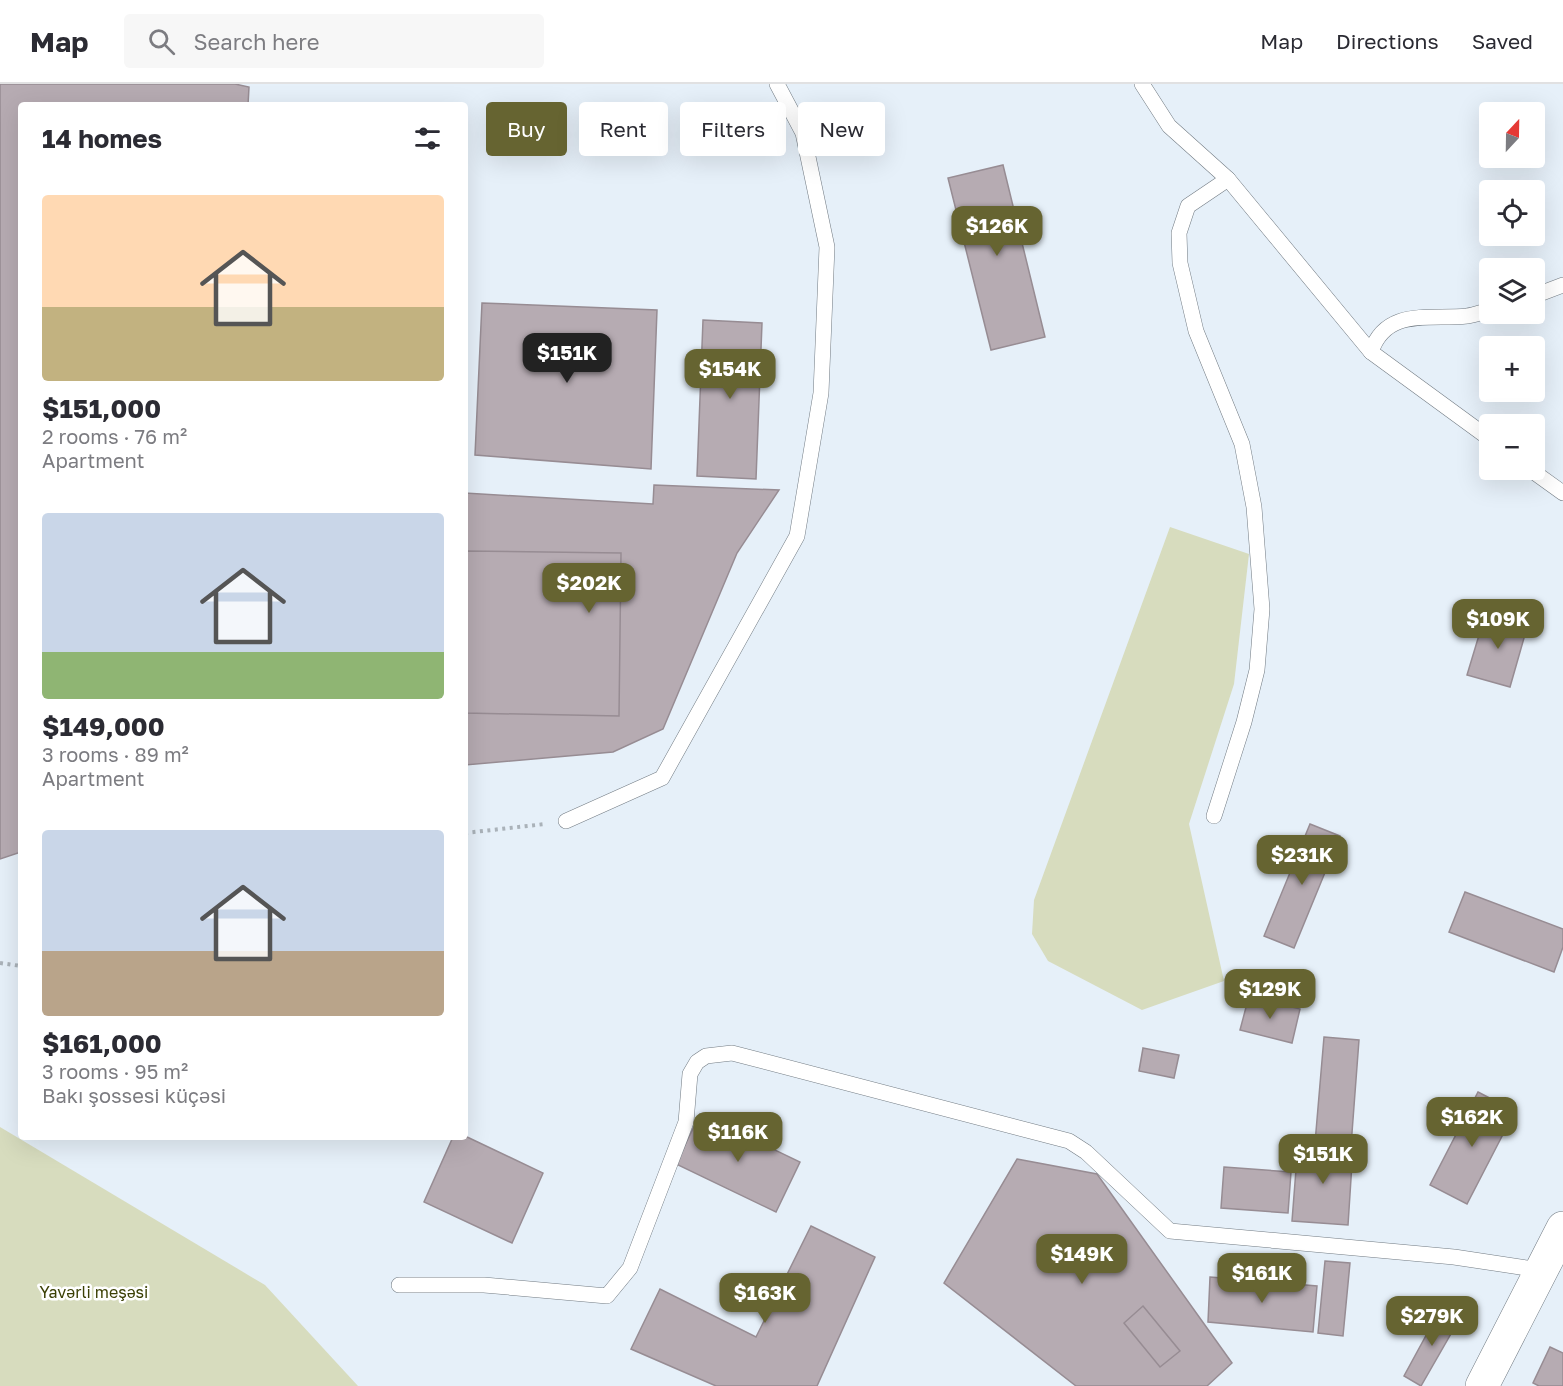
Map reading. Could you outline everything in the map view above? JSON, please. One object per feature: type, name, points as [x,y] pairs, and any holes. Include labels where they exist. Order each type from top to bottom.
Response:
[{"type":"main road","points":[[1482,1386],[1563,1228]]},
{"type":"lane","points":[[566,821],[662,778],[797,536],[822,393],[827,248],[803,133],[777,84]]},
{"type":"lane","points":[[1142,84],[1169,126],[1228,179],[1371,352],[1479,431]]},
{"type":"lane","points":[[1214,816],[1244,722],[1257,670],[1262,609],[1254,507],[1242,444],[1196,331],[1180,263],[1179,233],[1188,206],[1228,179]]},
{"type":"lane","points":[[1545,292],[1563,285]]},
{"type":"lane","points":[[1371,352],[1376,338],[1394,322],[1427,317],[1468,316],[1479,313]]},
{"type":"lane","points":[[1545,480],[1563,493]]},
{"type":"lane","points":[[399,1285],[484,1285],[607,1296],[630,1268],[686,1122],[690,1074],[697,1062],[706,1056],[732,1053],[1069,1141],[1086,1152],[1170,1231],[1454,1257],[1540,1270]]},
{"type":"path","points":[[468,833],[566,821]]},
{"type":"path","points":[[0,963],[18,966]]},
{"type":"green space","points":[[1170,527],[1249,554],[1234,684],[1189,824],[1224,981],[1142,1010],[1048,961],[1032,934],[1034,900]]},
{"type":"green space","name":"Yavərli meşəsi","points":[[0,1127],[18,1138],[18,1140],[22,1140],[265,1285],[358,1386],[0,1386]]},
{"type":"building","points":[[0,84],[235,84],[249,87],[248,102],[18,102],[18,853],[0,859]]},
{"type":"building","points":[[1003,165],[1045,337],[991,350],[948,178]]},
{"type":"building","points":[[482,303],[657,310],[651,469],[475,455]]},
{"type":"building","points":[[703,320],[762,323],[756,479],[697,476]]},
{"type":"building","points":[[654,485],[779,490],[737,553],[663,729],[613,752],[468,765],[468,493],[653,504]]},
{"type":"building","points":[[468,551],[621,553],[619,716],[468,713]]},
{"type":"building","points":[[1486,612],[1528,624],[1510,687],[1467,675]]},
{"type":"building","points":[[1310,824],[1340,836],[1294,948],[1264,936]]},
{"type":"building","points":[[1465,892],[1563,929],[1563,947],[1554,972],[1449,932]]},
{"type":"building","points":[[1249,996],[1300,1009],[1292,1043],[1240,1030]]},
{"type":"building","points":[[1324,1037],[1359,1040],[1351,1146],[1315,1143]]},
{"type":"building","points":[[1143,1048],[1179,1055],[1174,1078],[1139,1071]]},
{"type":"building","points":[[1478,1092],[1515,1111],[1467,1204],[1430,1185]]},
{"type":"building","points":[[700,1114],[800,1162],[776,1212],[676,1164]]},
{"type":"building","points":[[468,1137],[543,1173],[512,1243],[424,1202],[452,1140],[468,1140]]},
{"type":"building","points":[[1298,1144],[1353,1148],[1348,1225],[1292,1221]]},
{"type":"building","points":[[1017,1159],[1097,1174],[1232,1363],[1207,1386],[1076,1386],[944,1283]]},
{"type":"building","points":[[1224,1167],[1291,1172],[1288,1213],[1221,1208]]},
{"type":"building","points":[[811,1226],[875,1257],[817,1386],[716,1386],[631,1349],[660,1289],[756,1337]]},
{"type":"building","points":[[1325,1261],[1350,1263],[1343,1336],[1318,1333]]},
{"type":"building","points":[[1210,1277],[1317,1286],[1313,1332],[1208,1322]]},
{"type":"building","points":[[1143,1306],[1180,1351],[1160,1367],[1124,1323]]},
{"type":"building","points":[[1441,1308],[1460,1318],[1421,1386],[1404,1376]]},
{"type":"building","points":[[1550,1347],[1563,1353],[1563,1386],[1539,1386],[1533,1383]]}]
